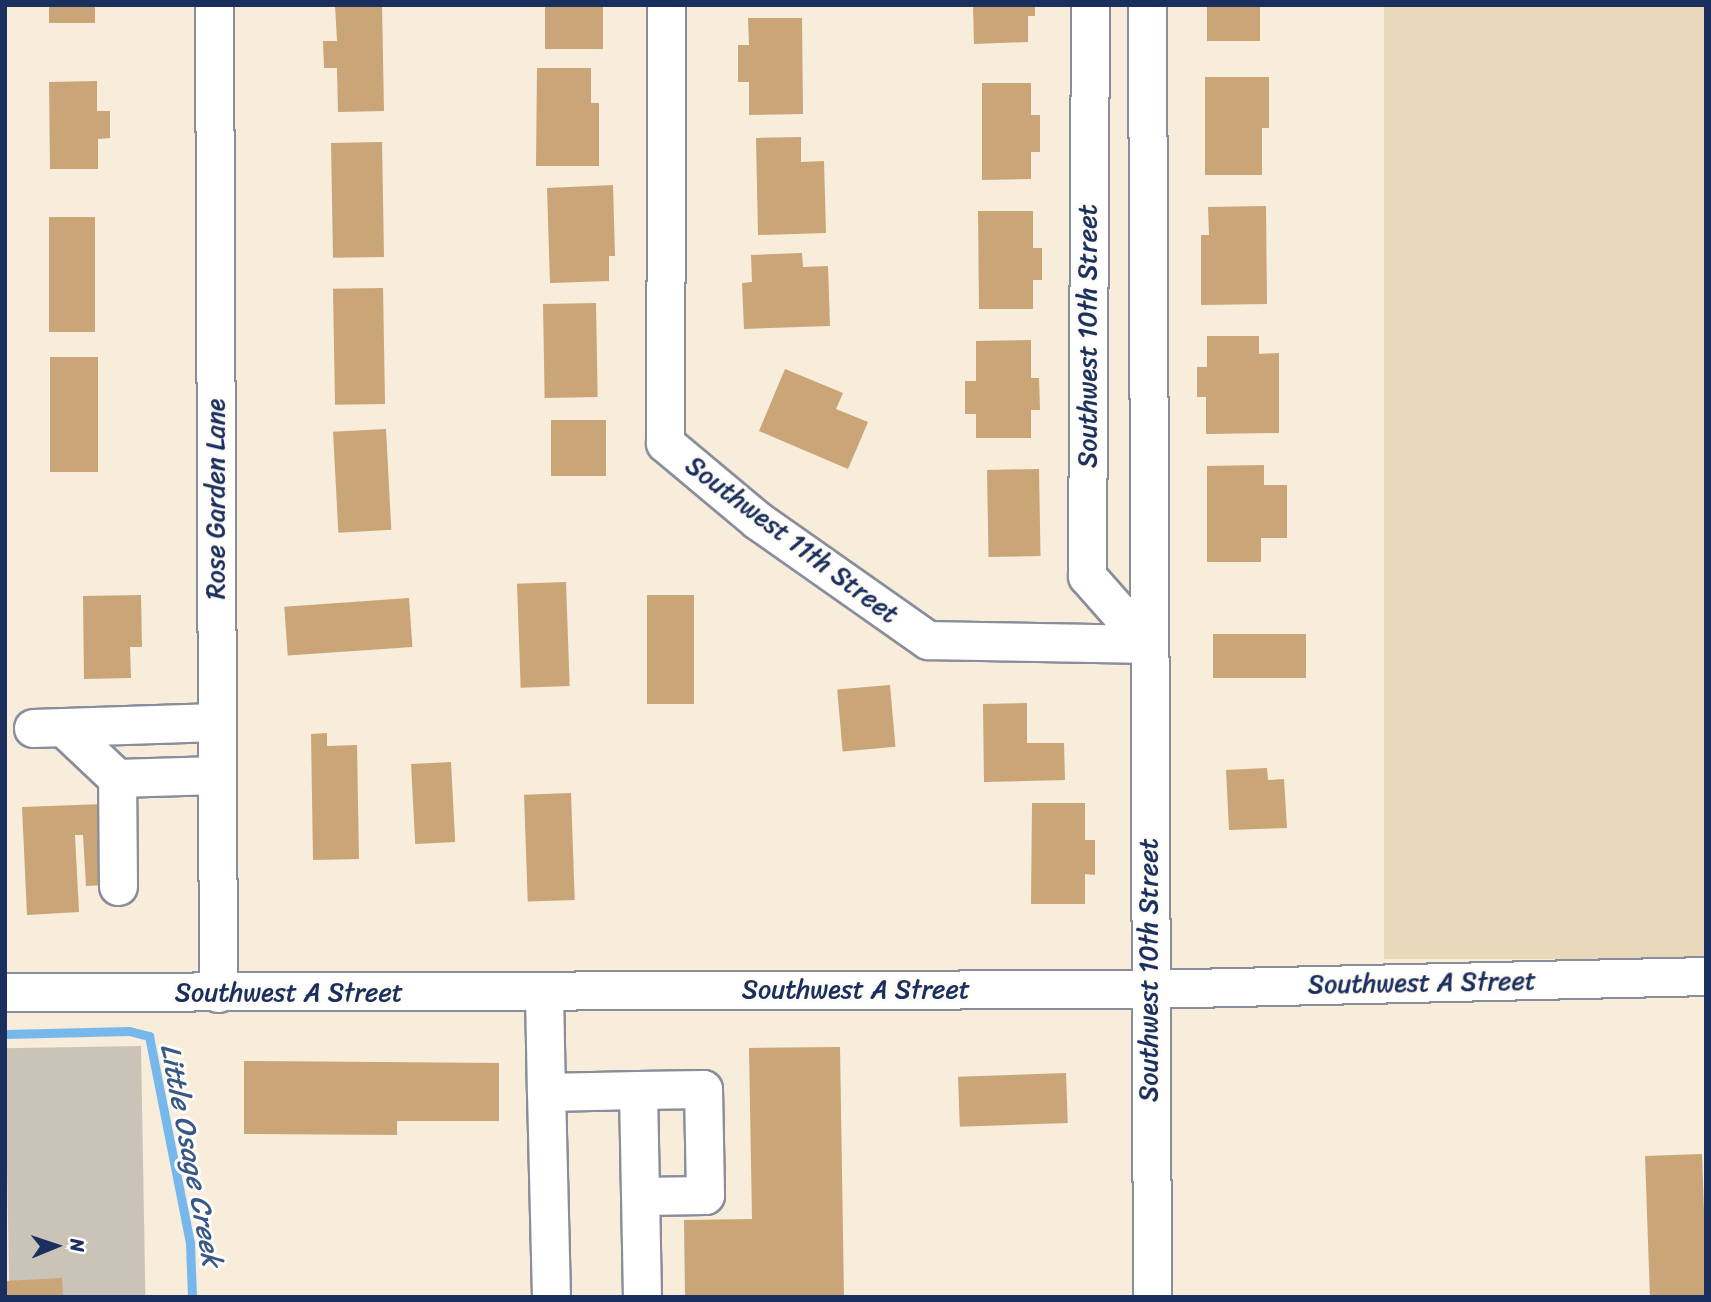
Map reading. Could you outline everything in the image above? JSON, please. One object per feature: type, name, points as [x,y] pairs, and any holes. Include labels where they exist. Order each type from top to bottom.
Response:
[{"type":"street","name":"Rose Garden Lane","points":[[214,5],[218,993]]},
{"type":"street","name":"Southwest 11th Street","points":[[666,5],[665,443],[757,520],[928,640],[1147,644]]},
{"type":"street","name":"Southwest 10th Street","points":[[1090,5],[1087,576],[1147,644]]},
{"type":"street","name":"Southwest 10th Street","points":[[1147,5],[1148,989],[1152,1297]]},
{"type":"street","points":[[1089,138],[1147,138]]},
{"type":"street","points":[[217,722],[48,727],[117,778],[217,775]]},
{"type":"street","points":[[117,778],[118,887]]},
{"type":"street","name":"Southwest A Street","points":[[5,992],[1148,989],[1706,976]]},
{"type":"street","points":[[544,992],[551,1297]]},
{"type":"street","points":[[546,1092],[703,1089],[705,1195],[640,1196]]},
{"type":"street","points":[[638,1090],[642,1297]]},
{"type":"shaded area","points":[[1384,5],[1706,5],[1706,959],[1384,959]]},
{"type":"shaded area","points":[[141,1046],[145,1297],[9,1297],[5,1048]]},
{"type":"building","points":[[49,5],[95,5],[95,23],[49,23]]},
{"type":"building","points":[[335,5],[382,5],[384,111],[338,112],[337,68],[324,68],[323,41],[337,41]]},
{"type":"building","points":[[545,5],[603,5],[603,49],[545,49]]},
{"type":"building","points":[[973,5],[1035,5],[1035,16],[1028,16],[1028,42],[974,44]]},
{"type":"building","points":[[1207,5],[1260,5],[1260,41],[1207,41]]},
{"type":"building","points":[[748,18],[802,18],[803,114],[749,115],[749,82],[738,82],[738,45],[749,45]]},
{"type":"building","points":[[537,68],[591,68],[591,103],[599,103],[599,166],[536,166]]},
{"type":"building","points":[[1205,77],[1269,77],[1269,128],[1262,128],[1262,175],[1205,175]]},
{"type":"building","points":[[97,81],[97,111],[110,111],[110,138],[98,139],[98,169],[50,169],[49,82]]},
{"type":"building","points":[[982,83],[1031,83],[1031,115],[1040,115],[1040,152],[1031,152],[1031,179],[982,180]]},
{"type":"building","points":[[801,137],[801,162],[824,161],[826,233],[758,235],[756,138]]},
{"type":"building","points":[[382,142],[384,257],[333,258],[331,143]]},
{"type":"building","points":[[613,185],[615,256],[609,256],[609,281],[550,283],[547,188]]},
{"type":"building","points":[[1266,206],[1267,304],[1201,305],[1201,235],[1209,235],[1208,207]]},
{"type":"building","points":[[978,211],[1033,211],[1033,248],[1042,248],[1042,280],[1033,280],[1033,309],[979,309]]},
{"type":"building","points":[[49,217],[95,217],[95,332],[49,332]]},
{"type":"building","points":[[802,253],[803,267],[828,266],[830,326],[744,329],[742,283],[752,282],[751,255]]},
{"type":"building","points":[[383,288],[385,404],[335,405],[333,289]]},
{"type":"building","points":[[596,303],[598,397],[545,398],[543,304]]},
{"type":"building","points":[[1207,336],[1259,336],[1259,354],[1279,353],[1279,433],[1206,434],[1206,397],[1197,397],[1197,367],[1207,367]]},
{"type":"building","points":[[1031,340],[1031,378],[1039,378],[1040,410],[1031,410],[1031,438],[976,438],[976,414],[965,414],[965,381],[976,381],[976,341]]},
{"type":"building","points":[[50,357],[98,357],[98,472],[50,472]]},
{"type":"building","points":[[785,369],[843,393],[836,409],[868,422],[848,469],[759,431]]},
{"type":"building","points":[[551,420],[606,420],[606,476],[551,476]]},
{"type":"building","points":[[386,429],[391,530],[338,533],[333,432]]},
{"type":"building","points":[[1264,465],[1264,485],[1287,485],[1287,538],[1261,538],[1261,562],[1207,562],[1207,466]]},
{"type":"building","points":[[1039,469],[1041,556],[989,557],[987,470]]},
{"type":"building","points":[[566,582],[570,686],[521,688],[517,584]]},
{"type":"building","points":[[141,595],[142,647],[130,647],[131,678],[84,679],[83,596]]},
{"type":"building","points":[[647,595],[694,595],[694,704],[647,704]]},
{"type":"building","points":[[409,598],[412,647],[288,656],[284,607]]},
{"type":"building","points":[[1213,634],[1306,634],[1306,678],[1213,678]]},
{"type":"building","points":[[890,685],[895,747],[843,751],[837,690]]},
{"type":"building","points":[[1027,703],[1027,743],[1064,743],[1065,780],[984,782],[983,704]]},
{"type":"building","points":[[327,733],[327,746],[357,745],[359,859],[313,860],[311,734]]},
{"type":"building","points":[[451,762],[455,842],[415,844],[411,764]]},
{"type":"building","points":[[1267,768],[1268,780],[1284,779],[1287,828],[1229,830],[1226,770]]},
{"type":"building","points":[[571,793],[575,900],[528,902],[524,795]]},
{"type":"building","points":[[1032,803],[1085,803],[1085,840],[1095,840],[1095,875],[1085,874],[1085,904],[1031,904]]},
{"type":"building","points":[[104,804],[108,885],[86,886],[83,835],[75,835],[79,912],[27,915],[22,807]]},
{"type":"building","points":[[840,1047],[844,1297],[685,1297],[684,1220],[752,1219],[749,1048]]},
{"type":"building","points":[[244,1061],[499,1063],[499,1121],[397,1121],[397,1135],[244,1134]]},
{"type":"building","points":[[1066,1073],[1068,1123],[960,1127],[958,1077]]},
{"type":"building","points":[[1702,1154],[1706,1297],[1650,1297],[1645,1156]]},
{"type":"building","points":[[62,1278],[63,1297],[6,1297],[5,1281]]},
{"type":"waterway","name":"Little Osage Creek","points":[[6,1034],[129,1031],[149,1036],[190,1244],[192,1297]]}]
